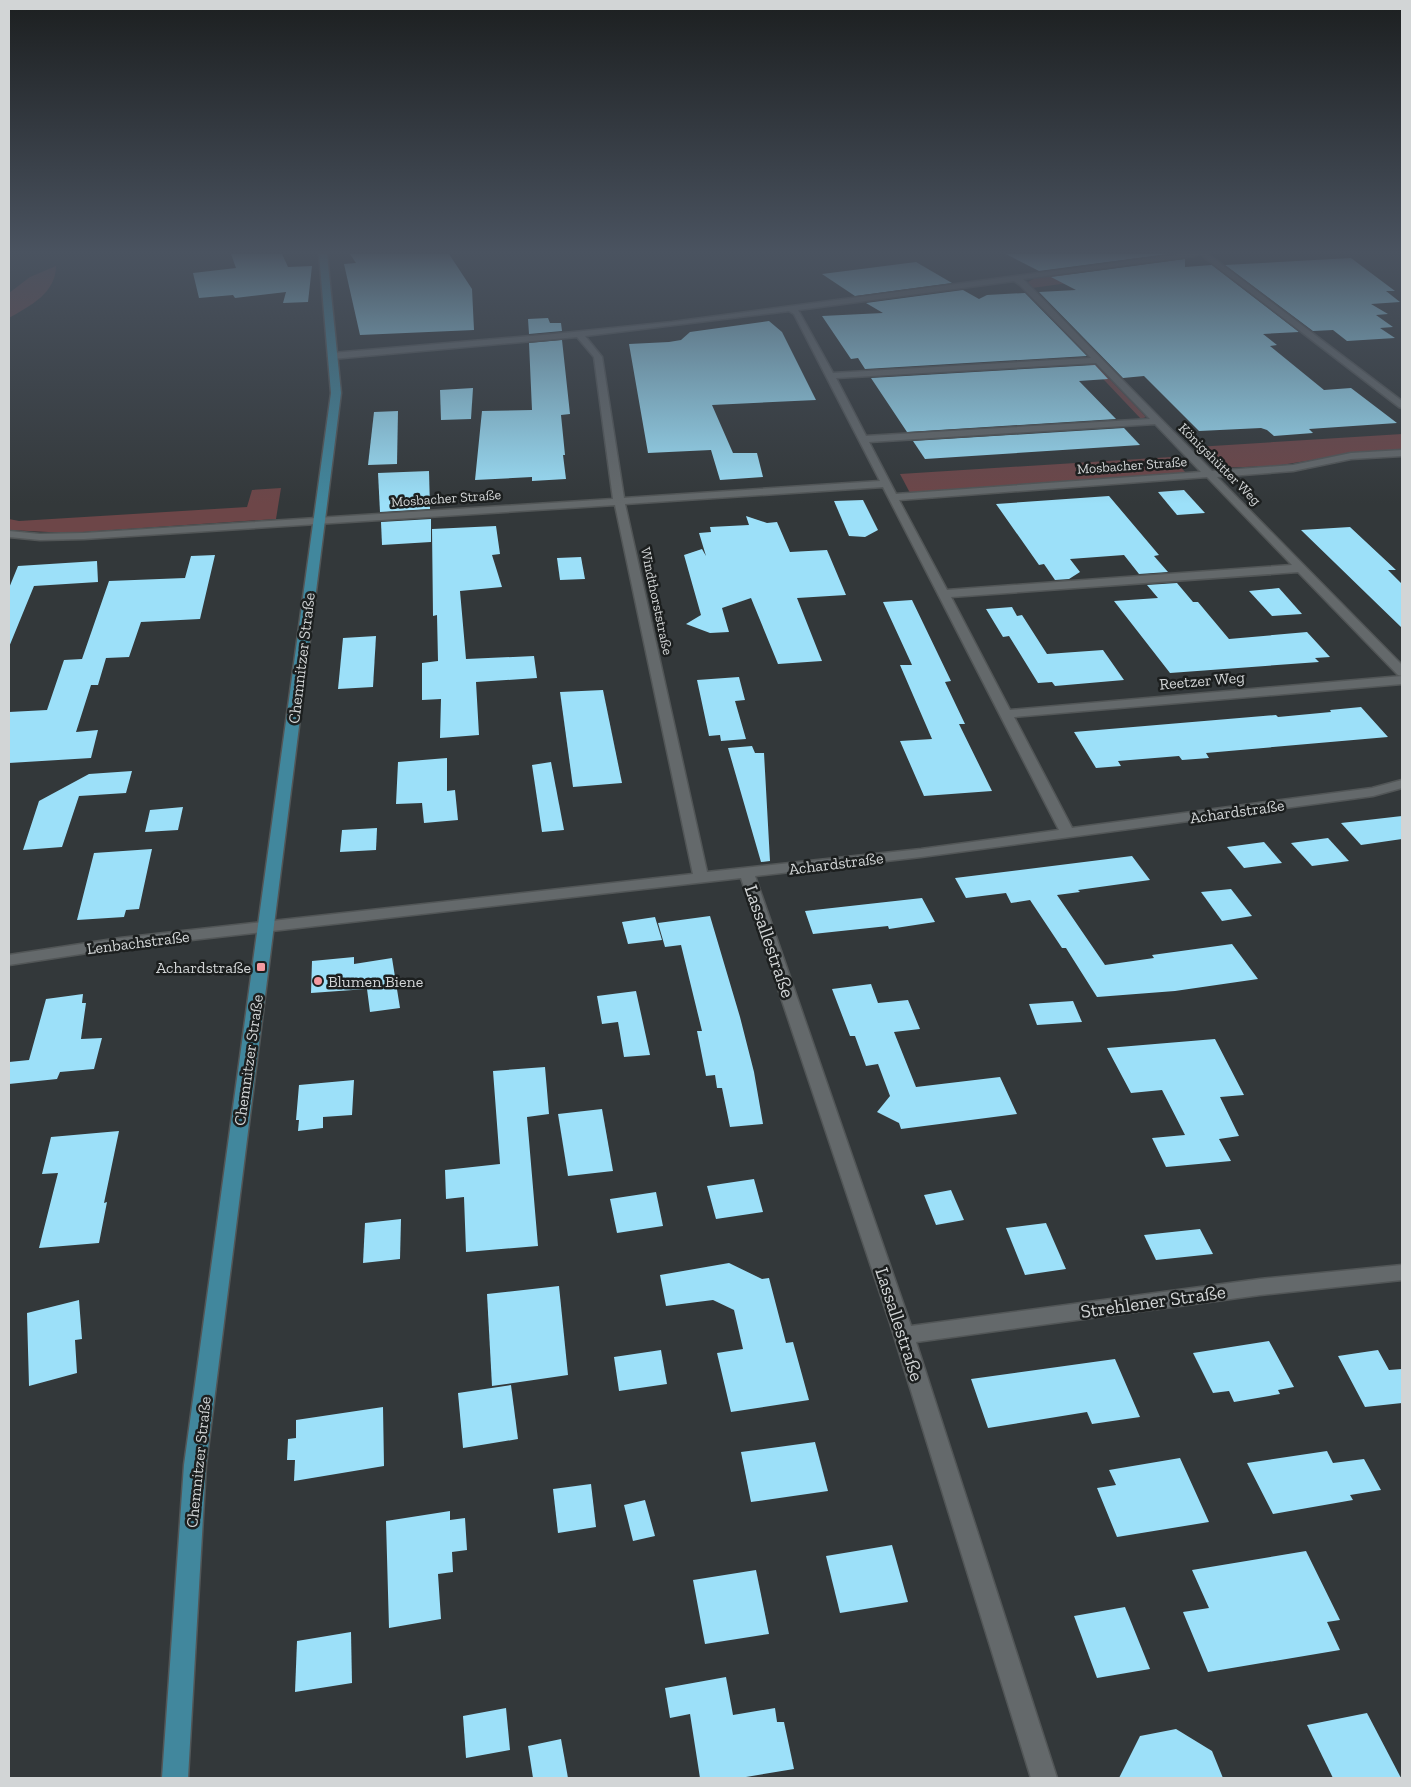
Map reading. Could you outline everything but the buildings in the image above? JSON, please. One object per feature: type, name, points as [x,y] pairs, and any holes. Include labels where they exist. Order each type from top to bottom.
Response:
[{"type":"main road","name":"Chemnitzer Straße","points":[[175,1778],[195,1465],[222,1245],[267,926],[336,393],[331,337]]},
{"type":"street","points":[[332,356],[552,337]]},
{"type":"street","name":"Windthorststraße","points":[[582,337],[598,357],[619,501],[701,878]]},
{"type":"street","points":[[809,337],[1068,834]]},
{"type":"street","name":"Königshütter Weg","points":[[1075,337],[1402,672]]},
{"type":"street","points":[[1313,337],[1402,405]]},
{"type":"street","points":[[830,376],[1097,360]]},
{"type":"street","points":[[863,440],[1156,421]]},
{"type":"street","name":"Mosbacher Straße","points":[[893,497],[1292,468],[1351,456],[1402,453]]},
{"type":"street","name":"Mosbacher Straße","points":[[9,534],[61,537],[886,484]]},
{"type":"street","points":[[944,594],[1302,568]]},
{"type":"street","name":"Reetzer Weg","points":[[1005,714],[1402,680]]},
{"type":"street","name":"Achardstraße","points":[[267,926],[747,873],[1068,834],[1373,792],[1402,784]]},
{"type":"street","name":"Lassallestraße","points":[[747,873],[904,1335],[1044,1778]]},
{"type":"street","name":"Lenbachstraße","points":[[9,960],[120,943],[267,926]]},
{"type":"street","name":"Strehlener Straße","points":[[904,1335],[1250,1288],[1402,1272]]},
{"type":"shaded area","points":[[1088,363],[1095,364],[1146,417],[1141,419]]},
{"type":"shaded area","points":[[1402,434],[1402,449],[1356,453],[1275,466],[1216,468],[1196,447]]},
{"type":"shaded area","points":[[1171,457],[1187,474],[914,494],[910,493],[900,474]]},
{"type":"shaded area","points":[[281,488],[276,519],[68,533],[9,530],[9,519],[19,521],[247,507],[252,490]]},
{"type":"place","name":"Achardstraße","points":[[261,967]]},
{"type":"place","name":"Blumen Biene","points":[[318,981]]}]
